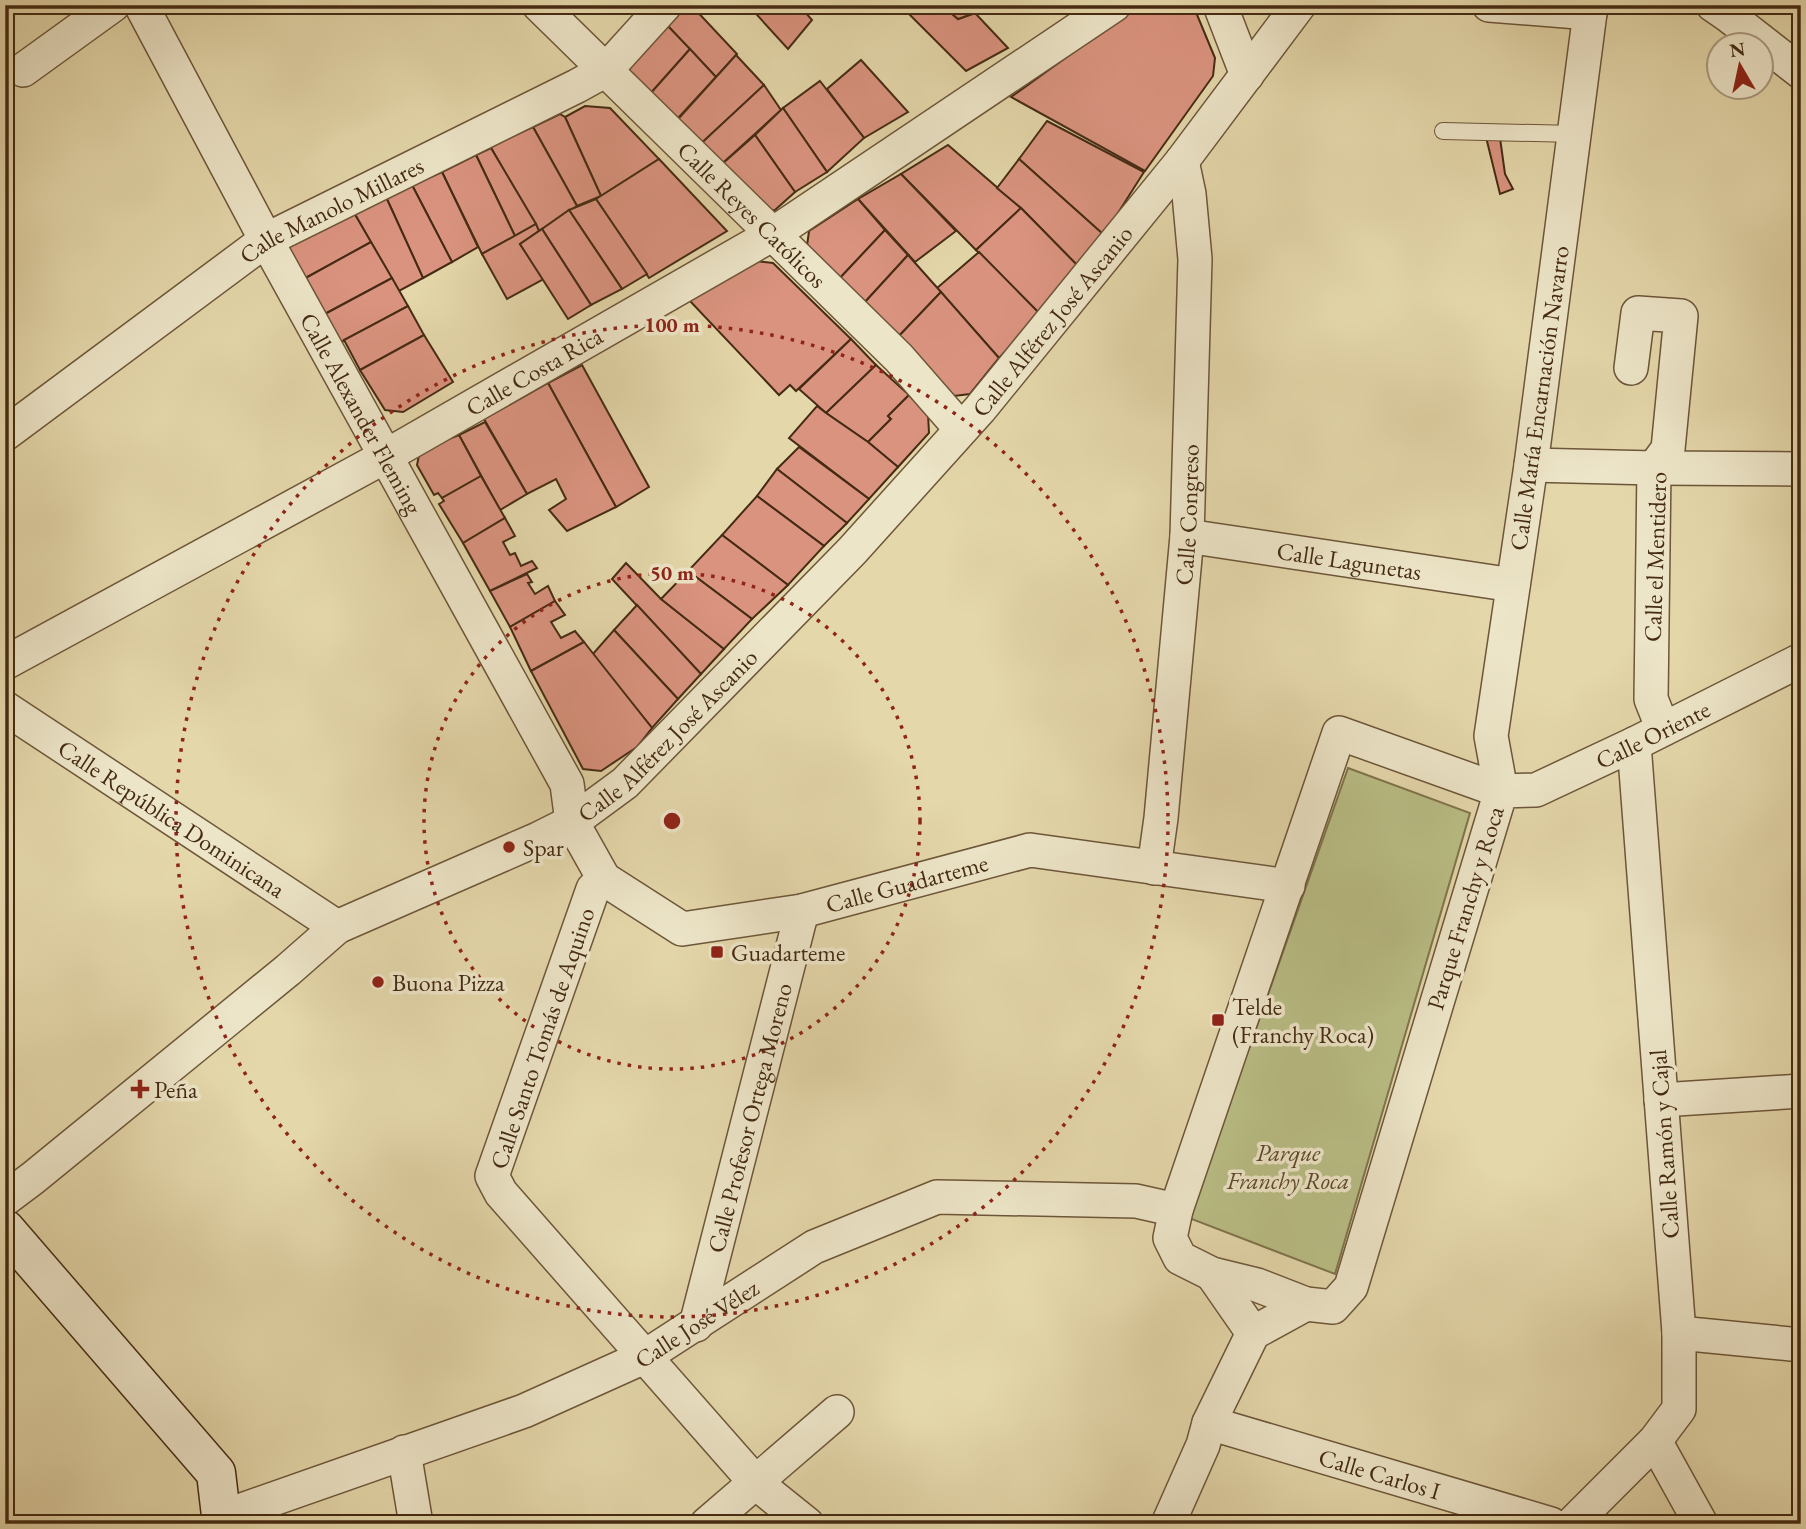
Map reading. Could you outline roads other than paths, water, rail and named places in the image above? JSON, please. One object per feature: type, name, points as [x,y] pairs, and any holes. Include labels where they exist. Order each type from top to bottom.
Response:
[{"type":"street","points":[[23,70],[113,5]]},
{"type":"street","name":"Calle Alexander Fleming","points":[[141,5],[266,240],[567,784],[572,822]]},
{"type":"street","name":"Calle Reyes Católicos","points":[[539,5],[899,358],[961,429]]},
{"type":"street","name":"Calle Manolo Millares","points":[[5,433],[266,240],[578,86],[606,69],[665,5]]},
{"type":"street","points":[[1220,5],[1247,75]]},
{"type":"street","name":"Calle Alférez José Ascanio","points":[[5,1199],[288,970],[337,927],[572,822],[625,783],[852,551],[980,409],[1182,161],[1299,5]]},
{"type":"street","points":[[1489,5],[1591,9]]},
{"type":"street","points":[[1713,5],[1801,72]]},
{"type":"street","name":"Calle Costa Rica","points":[[5,663],[386,456],[773,234],[1097,9]]},
{"type":"street","name":"Calle María Encarnación Navarro","points":[[1501,790],[1491,736],[1531,466],[1591,9]]},
{"type":"street","name":"Calle Congreso","points":[[1154,868],[1187,536],[1195,259],[1189,194],[1182,161]]},
{"type":"street","name":"Calle el Mentidero","points":[[1631,368],[1638,313],[1681,316],[1668,449],[1654,468],[1651,699],[1663,729]]},
{"type":"street","points":[[1531,466],[1801,469]]},
{"type":"street","name":"Calle Lagunetas","points":[[1187,536],[1513,585]]},
{"type":"street","name":"Calle Oriente","points":[[1501,790],[1536,790],[1663,729],[1797,672]]},
{"type":"street","name":"Calle República Dominicana","points":[[5,708],[337,927]]},
{"type":"street","name":"Parque Franchy y Roca","points":[[1339,733],[1501,790],[1351,1287],[1332,1307],[1306,1304],[1257,1285],[1212,1274],[1180,1258],[1170,1238],[1176,1210],[1339,733]]},
{"type":"street","name":"Calle Ramón y Cajal","points":[[1572,1524],[1655,1441],[1679,1409],[1679,1333],[1634,744]]},
{"type":"street","name":"Calle Guadarteme","points":[[572,822],[604,879],[682,929],[802,911],[1030,850],[1288,886]]},
{"type":"street","name":"Calle Santo Tomás de Aquino","points":[[604,879],[593,889],[492,1176],[501,1194],[644,1357]]},
{"type":"street","name":"Calle Profesor Ortega Moreno","points":[[696,1325],[802,911]]},
{"type":"street","points":[[1661,1100],[1801,1091]]},
{"type":"street","name":"Calle José Vélez","points":[[222,1520],[404,1452],[524,1411],[644,1357],[814,1247],[937,1197],[1136,1201],[1176,1210]]},
{"type":"street","points":[[5,1229],[216,1472],[222,1520]]},
{"type":"street","name":"Parque Franchy y Roca","points":[[1212,1274],[1253,1334]]},
{"type":"street","points":[[1168,1524],[1203,1446],[1209,1423],[1253,1334],[1306,1304]]},
{"type":"street","points":[[1679,1333],[1801,1345]]},
{"type":"street","points":[[644,1357],[756,1483],[807,1524]]},
{"type":"street","points":[[707,1524],[837,1412]]},
{"type":"street","name":"Calle Carlos I","points":[[1209,1423],[1551,1524]]},
{"type":"street","points":[[1655,1441],[1701,1524]]},
{"type":"street","points":[[404,1452],[416,1524]]},
{"type":"lane","points":[[1443,131],[1575,134]]},
{"type":"place","name":"Spar","points":[[509,847]]},
{"type":"place","name":"Guadarteme","points":[[717,952]]},
{"type":"place","name":"Buona Pizza","points":[[378,982]]},
{"type":"place","name":"Telde (Franchy Roca)","points":[[1218,1020]]},
{"type":"place","name":"Peña","points":[[140,1089]]},
{"type":"park label","name":"Parque Franchy Roca","points":[[1288,1166]]}]
